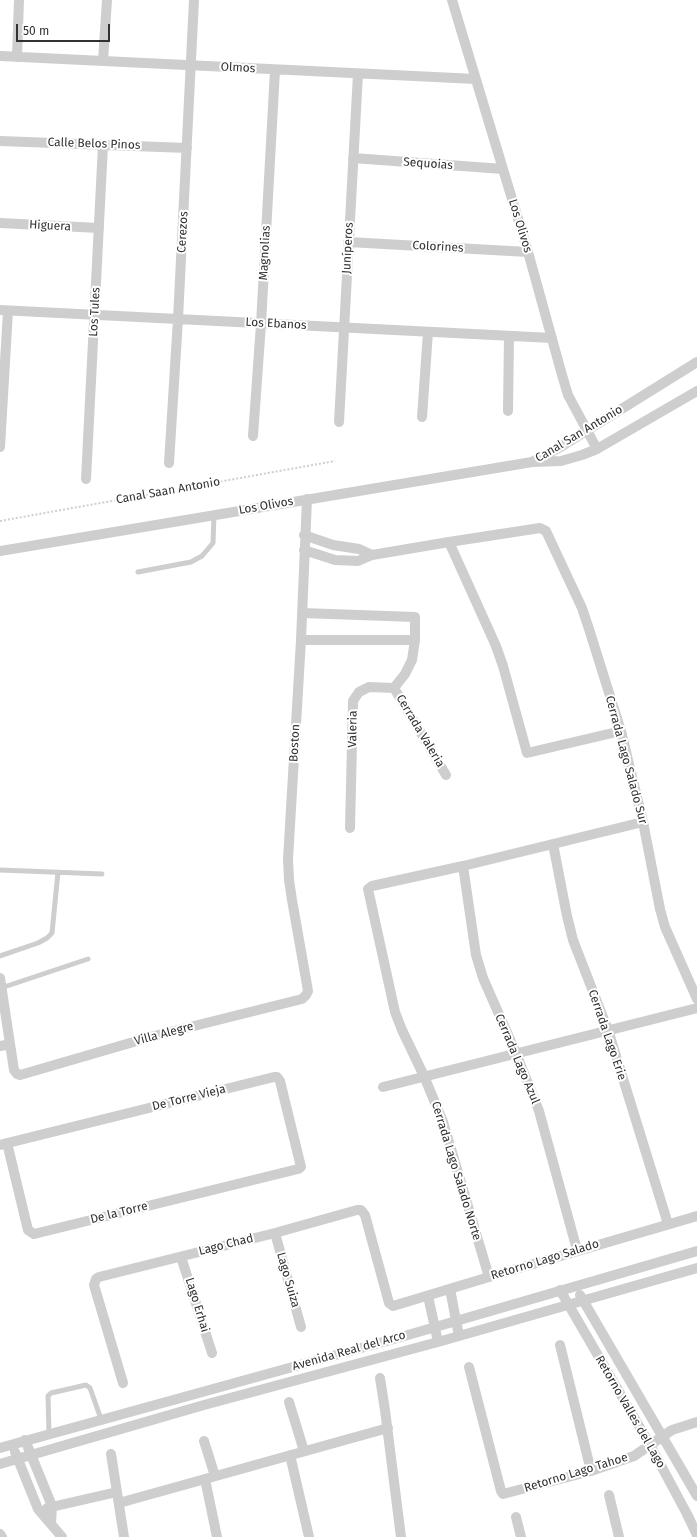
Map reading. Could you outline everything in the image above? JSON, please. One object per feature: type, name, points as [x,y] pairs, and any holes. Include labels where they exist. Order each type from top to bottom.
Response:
[{"type":"street","points":[[17,57],[18,0]]},
{"type":"street","points":[[104,61],[107,0]]},
{"type":"street","name":"Cerezos","points":[[169,463],[178,320],[194,0]]},
{"type":"street","name":"Los Olivos","points":[[452,0],[528,252],[568,395],[597,449]]},
{"type":"street","name":"Olmos","points":[[0,56],[476,80]]},
{"type":"street","name":"Magnolias","points":[[253,436],[261,324],[275,70]]},
{"type":"street","name":"Juníperos","points":[[339,422],[358,74]]},
{"type":"street","name":"Calle Belos Pinos","points":[[0,141],[187,148]]},
{"type":"street","name":"Los Tules","points":[[86,479],[103,145]]},
{"type":"street","name":"Sequoias","points":[[353,158],[503,169]]},
{"type":"street","name":"Higuera","points":[[0,223],[99,228]]},
{"type":"street","name":"Colorines","points":[[348,242],[528,252]]},
{"type":"street","points":[[0,447],[4,310]]},
{"type":"street","name":"Los Ebanos","points":[[4,310],[552,338]]},
{"type":"street","points":[[422,417],[428,332]]},
{"type":"street","points":[[508,412],[509,336]]},
{"type":"street","name":"Canal San Antonio","points":[[532,462],[562,446],[697,362]]},
{"type":"street","name":"Canal San Antonio","points":[[532,462],[561,461],[597,449],[697,391]]},
{"type":"street","name":"Los Olivos","points":[[0,552],[532,462]]},
{"type":"street","name":"Boston","points":[[307,499],[304,535],[301,640],[288,859],[289,880],[307,985]]},
{"type":"street","name":"Cerrada Lago Salado Sur","points":[[449,542],[540,528],[546,531],[582,608],[620,731],[643,822],[660,909],[668,933],[697,999]]},
{"type":"street","points":[[304,535],[333,545],[359,549],[372,555]]},
{"type":"street","points":[[304,550],[340,560],[358,561],[372,555],[449,542],[496,646],[527,753],[620,731]]},
{"type":"street","points":[[302,614],[415,617],[415,640],[412,660],[405,674],[394,688]]},
{"type":"street","points":[[301,640],[415,640]]},
{"type":"street","name":"Valeria","points":[[350,828],[353,701],[359,692],[368,687],[394,688]]},
{"type":"street","name":"Cerrada Valeria","points":[[394,688],[446,775]]},
{"type":"street","points":[[463,866],[643,822]]},
{"type":"street","name":"Cerrada Lago Erie","points":[[553,844],[573,940],[608,1030],[668,1224]]},
{"type":"street","name":"Cerrada Lago Salado Norte","points":[[463,866],[372,886],[369,887],[368,892],[395,1012],[443,1122],[489,1276]]},
{"type":"street","name":"Cerrada Lago Azul","points":[[463,866],[476,955],[483,978],[516,1053],[539,1111],[577,1250]]},
{"type":"street","points":[[1,983],[5,1045]]},
{"type":"street","name":"Villa Alegre","points":[[5,1045],[14,1070],[20,1075],[154,1036],[302,999],[308,991],[307,985]]},
{"type":"street","points":[[383,1087],[697,1008]]},
{"type":"street","name":"De Torre Vieja","points":[[3,1144],[274,1077],[280,1081],[301,1165],[298,1169]]},
{"type":"street","name":"De la Torre","points":[[3,1144],[28,1230],[34,1234],[298,1169]]},
{"type":"street","name":"Lago Chad","points":[[123,1383],[94,1285],[94,1281],[98,1277],[361,1210],[365,1215],[389,1303],[393,1306]]},
{"type":"street","name":"Retorno Lago Salado","points":[[393,1306],[489,1276],[697,1216]]},
{"type":"street","name":"Lago Suiza","points":[[275,1233],[301,1327]]},
{"type":"street","name":"Avenida Real del Arco","points":[[0,1448],[401,1336],[697,1251]]},
{"type":"street","name":"Lago Erhai","points":[[181,1257],[212,1353]]},
{"type":"street","name":"Avenida Real del Arco","points":[[0,1464],[204,1405],[438,1342],[697,1268]]},
{"type":"street","name":"Retorno Valles del Lago","points":[[574,1286],[697,1496]]},
{"type":"street","points":[[450,1289],[459,1336]]},
{"type":"street","name":"Retorno Valles del Lago","points":[[560,1290],[650,1445],[697,1535]]},
{"type":"street","points":[[428,1296],[438,1342]]},
{"type":"street","points":[[560,1345],[591,1471]]},
{"type":"street","name":"Retorno Lago Tahoe","points":[[469,1367],[501,1492],[505,1494],[591,1471],[634,1456],[672,1430],[697,1422]]},
{"type":"street","points":[[380,1378],[388,1428],[401,1537]]},
{"type":"street","points":[[200,1392],[204,1405]]},
{"type":"street","points":[[289,1402],[304,1451]]},
{"type":"street","points":[[119,1503],[388,1428]]},
{"type":"street","points":[[25,1440],[52,1506],[51,1524]]},
{"type":"street","points":[[204,1441],[215,1476]]},
{"type":"street","points":[[12,1444],[38,1509],[62,1537]]},
{"type":"street","points":[[110,1454],[124,1537]]},
{"type":"street","points":[[290,1455],[309,1537]]},
{"type":"street","points":[[205,1479],[217,1537]]},
{"type":"street","points":[[38,1509],[117,1492]]},
{"type":"street","points":[[609,1495],[619,1537]]},
{"type":"street","points":[[516,1517],[521,1537]]},
{"type":"lane","points":[[138,572],[191,562],[202,556],[213,543],[214,515]]},
{"type":"lane","points":[[0,870],[102,874]]},
{"type":"lane","points":[[0,956],[38,942],[47,938],[52,933],[58,872]]},
{"type":"lane","points":[[1,983],[88,959]]},
{"type":"lane","points":[[50,1434],[48,1396],[51,1393],[86,1385],[90,1388],[101,1419]]},
{"type":"path","name":"Canal Saan Antonio","points":[[0,521],[335,461]]}]
